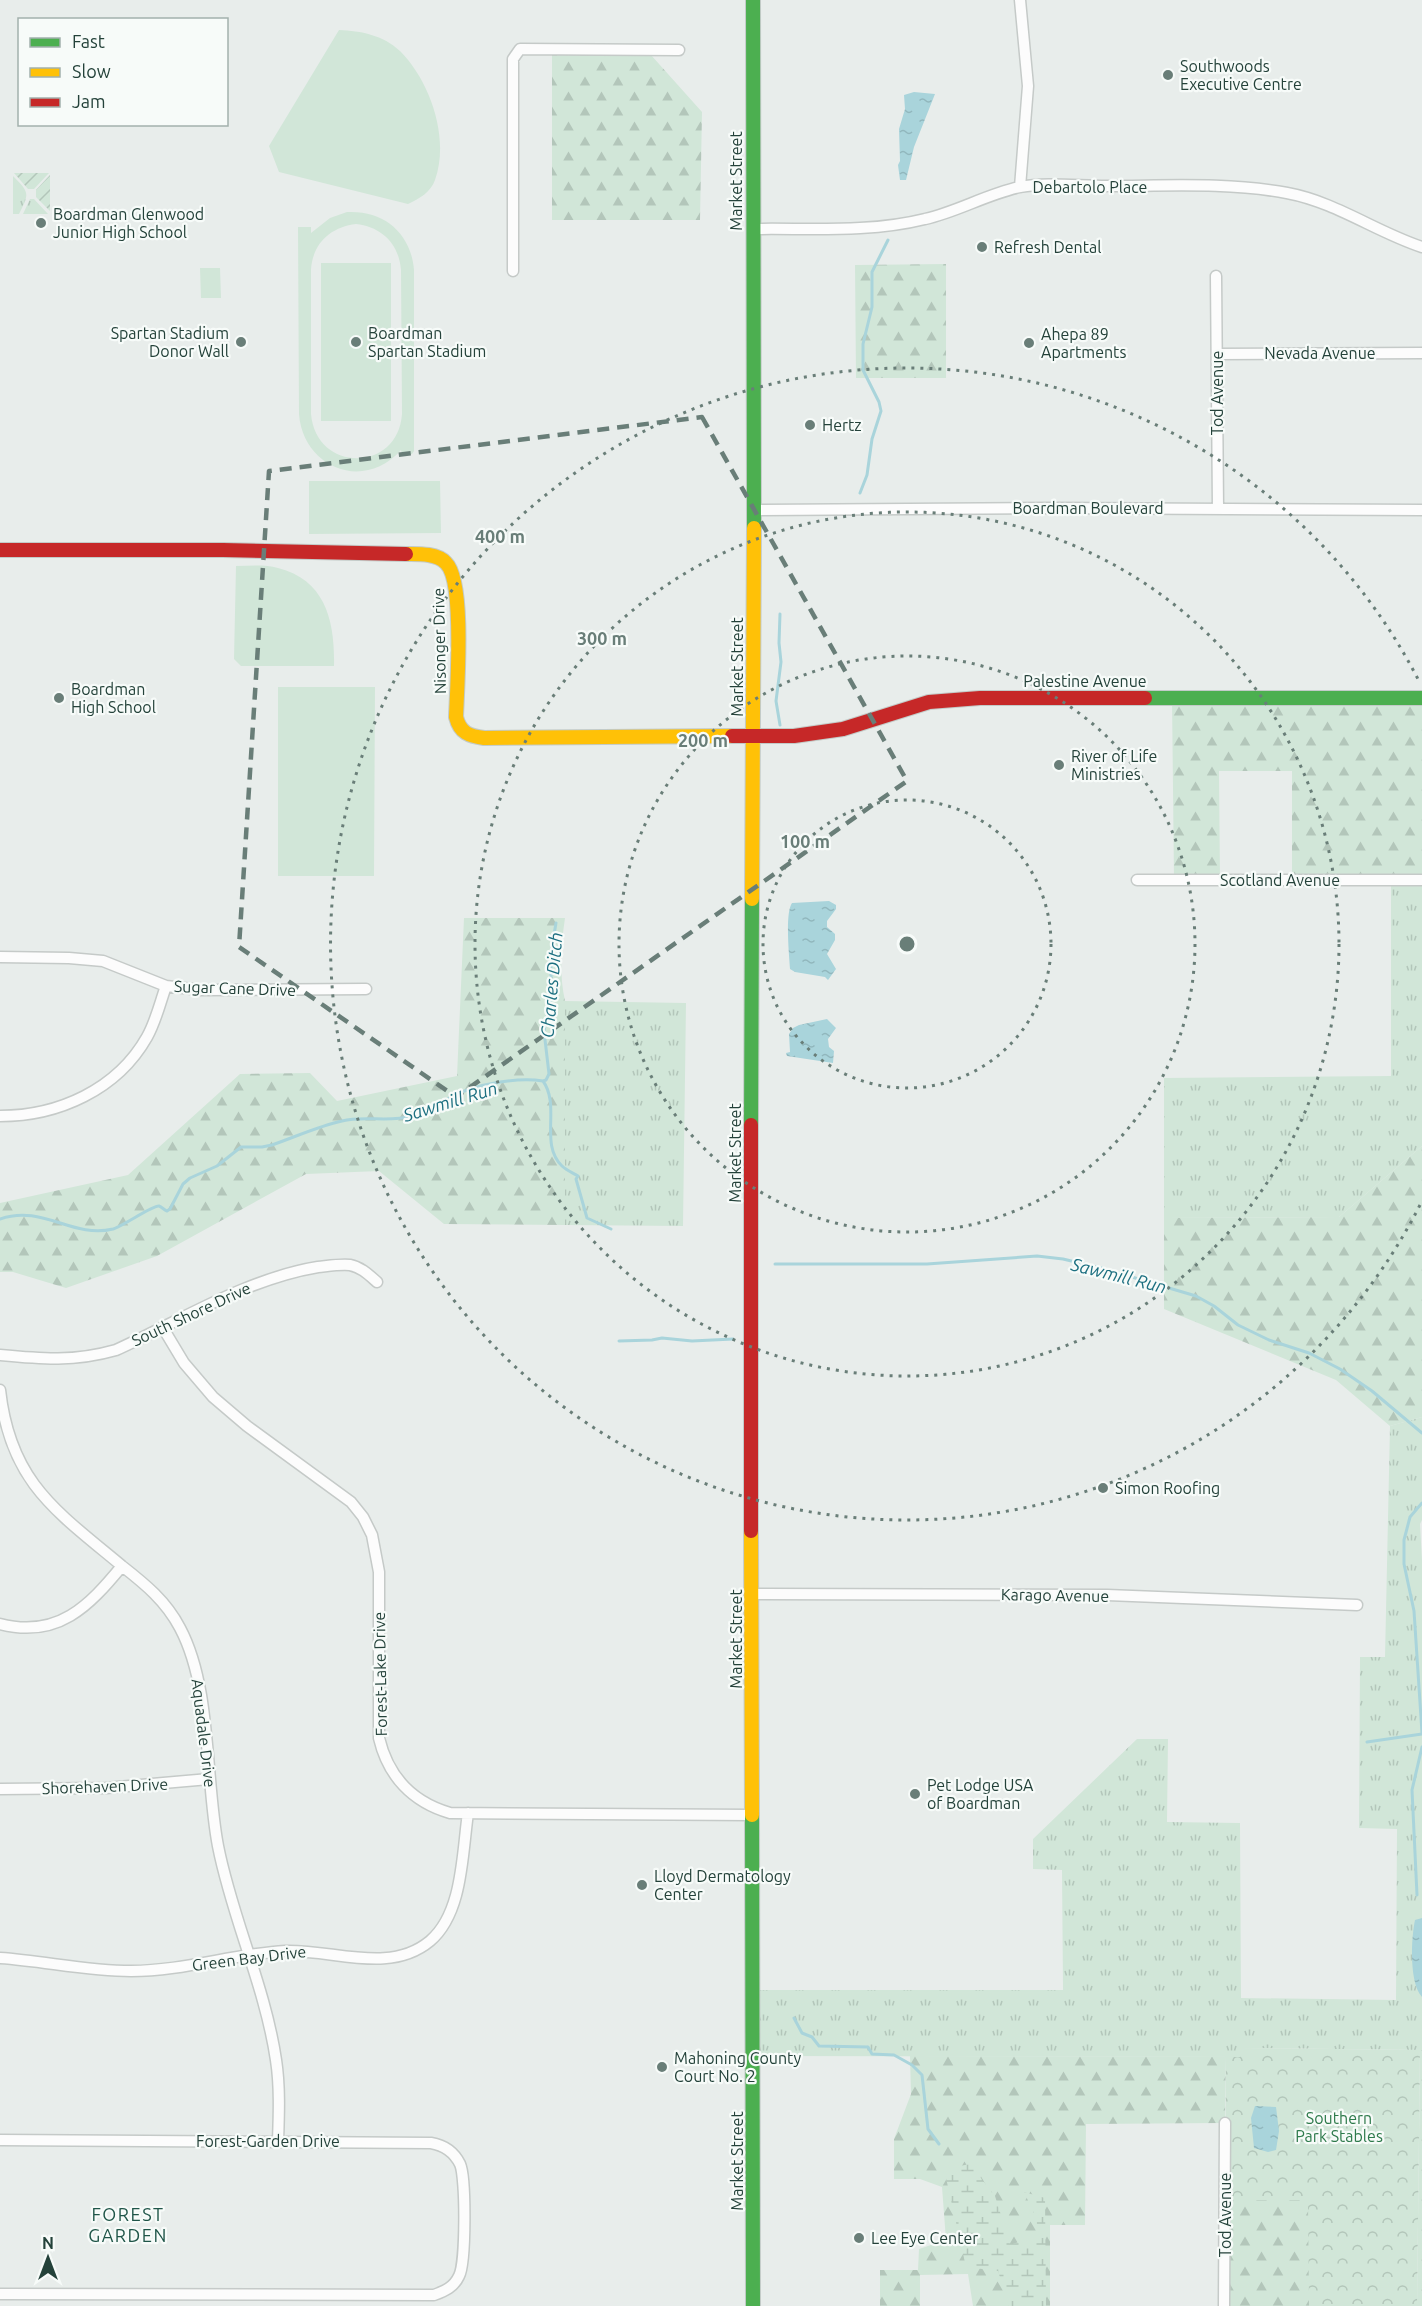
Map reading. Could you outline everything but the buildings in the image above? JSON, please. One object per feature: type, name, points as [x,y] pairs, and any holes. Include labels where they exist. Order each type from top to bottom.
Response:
[{"type":"main road","name":"Market Street","points":[[753,0],[753,2306]]},
{"type":"main road","name":"Nisonger Drive","points":[[0,550],[223,550],[412,554],[433,557],[448,563],[454,574],[457,591],[456,717],[460,731],[470,736],[484,738],[753,736]]},
{"type":"main road","name":"Palestine Avenue","points":[[753,736],[794,736],[829,732],[858,725],[911,706],[956,699],[1422,698]]},
{"type":"street","points":[[1020,0],[1028,86],[1020,187]]},
{"type":"street","points":[[513,271],[513,59],[520,49],[678,50]]},
{"type":"street","name":"Debartolo Place","points":[[753,229],[861,228],[899,225],[945,214],[1020,187],[1204,185],[1252,187],[1290,193],[1320,202],[1422,247]]},
{"type":"street","name":"Tod Avenue","points":[[1216,276],[1218,509]]},
{"type":"street","name":"Nevada Avenue","points":[[1217,354],[1422,353]]},
{"type":"street","name":"Boardman Boulevard","points":[[753,510],[1422,510]]},
{"type":"street","name":"Scotland Avenue","points":[[1137,880],[1422,880]]},
{"type":"street","name":"Sugar Cane Drive","points":[[0,957],[103,961],[166,986],[201,990],[366,989]]},
{"type":"street","points":[[0,1116],[36,1114],[53,1109],[78,1100],[103,1085],[126,1065],[146,1038],[155,1021],[166,986]]},
{"type":"street","name":"South Shore Drive","points":[[0,1355],[55,1360],[82,1358],[116,1350],[253,1285],[299,1270],[352,1266],[362,1269],[377,1282]]},
{"type":"street","name":"Forest-Lake Drive","points":[[163,1328],[184,1363],[213,1397],[247,1426],[346,1498],[363,1517],[375,1547],[379,1572],[378,1725],[383,1752],[395,1777],[405,1788],[424,1802],[450,1812],[468,1814],[752,1815]]},
{"type":"street","name":"Aquadale Drive","points":[[0,1390],[8,1436],[31,1483],[52,1507],[160,1599],[174,1617],[186,1641],[198,1681],[209,1779],[223,1871],[269,2025],[276,2059],[279,2080],[278,2141]]},
{"type":"street","points":[[0,1624],[36,1626],[70,1616],[96,1597],[122,1566]]},
{"type":"street","name":"Karago Avenue","points":[[753,1594],[1107,1595],[1357,1605]]},
{"type":"street","name":"Shorehaven Drive","points":[[0,1789],[106,1788],[209,1779]]},
{"type":"street","name":"Green Bay Drive","points":[[0,1958],[131,1971],[308,1951],[383,1959],[401,1957],[420,1948],[440,1930],[452,1910],[468,1814]]},
{"type":"street","name":"Tod Avenue","points":[[1224,2306],[1225,2123]]},
{"type":"street","name":"Forest-Garden Drive","points":[[0,2140],[430,2143],[443,2146],[452,2152],[461,2167],[464,2230],[462,2270],[455,2283],[434,2295],[312,2301],[0,2294]]},
{"type":"highlighted area","points":[[702,417],[907,781],[456,1097],[239,947],[269,471]]},
{"type":"green space","points":[[339,30],[371,35],[386,41],[400,51],[411,63],[428,94],[438,129],[439,164],[435,180],[428,192],[408,204],[279,172],[269,146]]},
{"type":"green space","points":[[552,55],[651,55],[702,112],[700,220],[552,220]]},
{"type":"green space","points":[[14,173],[49,173],[34,189],[28,189]]},
{"type":"green space","points":[[50,175],[50,211],[36,197],[36,190]]},
{"type":"green space","points":[[13,176],[26,193],[19,214],[13,214]]},
{"type":"green space","points":[[30,199],[34,199],[48,214],[23,214]]},
{"type":"green space","points":[[347,212],[360,212],[384,220],[401,235],[412,257],[414,270],[414,451],[412,454],[402,454],[401,450],[386,463],[370,470],[354,471],[338,468],[323,460],[311,448],[303,433],[299,414],[298,227],[311,227],[311,233],[330,218]],"holes":[[[356,224],[388,238],[400,261],[402,414],[397,433],[387,447],[373,455],[357,458],[341,455],[327,447],[316,433],[311,414],[311,269],[315,251],[331,233]]]},
{"type":"green space","points":[[321,263],[391,263],[391,421],[321,421]]},
{"type":"green space","points":[[946,264],[946,378],[856,378],[855,265]]},
{"type":"green space","points":[[200,268],[220,268],[221,298],[201,298]]},
{"type":"green space","points":[[309,481],[440,481],[441,533],[309,534]]},
{"type":"green space","points":[[257,565],[278,568],[307,582],[317,593],[329,619],[334,666],[241,666],[234,659],[236,566]]},
{"type":"green space","points":[[278,687],[375,687],[374,876],[278,876]]},
{"type":"green space","points":[[1172,698],[1422,698],[1422,880],[1292,880],[1292,771],[1219,771],[1220,880],[1174,880]]},
{"type":"green space","points":[[1391,880],[1422,880],[1422,1146],[1339,1217],[1164,1218],[1164,1078],[1391,1076]]},
{"type":"green space","points":[[464,918],[565,918],[561,960],[565,1001],[565,1225],[444,1224],[379,1171],[306,1174],[157,1256],[66,1288],[13,1272],[0,1272],[0,1203],[128,1175],[240,1074],[310,1073],[337,1101],[457,1076]]},
{"type":"green space","points":[[565,1001],[686,1003],[683,1226],[565,1225]]},
{"type":"green space","points":[[1422,1146],[1422,1417],[1390,1426],[1336,1380],[1164,1309],[1164,1218],[1339,1217]]},
{"type":"green space","points":[[1422,1417],[1422,1520],[1420,1524],[1422,1560],[1422,2050],[1241,2048],[1241,2057],[753,2056],[753,1990],[1063,1990],[1062,1870],[1033,1869],[1033,1839],[1137,1739],[1168,1739],[1167,1822],[1240,1823],[1241,1998],[1396,2000],[1397,1829],[1359,1828],[1360,1657],[1385,1657],[1390,1426]]},
{"type":"green space","name":"Southern Park Stables","points":[[1241,2048],[1420,2050],[1417,2306],[1309,2306],[1308,2200],[1225,2200],[1226,2057],[1240,2057]]},
{"type":"green space","points":[[1420,2050],[1422,2050],[1422,2306],[1417,2306]]},
{"type":"green space","points":[[910,2056],[1226,2057],[1225,2119],[1222,2123],[1086,2124],[1085,2225],[1050,2225],[1050,2306],[973,2306],[968,2274],[920,2275],[920,2306],[880,2306],[880,2270],[918,2270],[919,2249],[946,2240],[942,2187],[920,2179],[894,2179],[894,2139],[911,2094]]},
{"type":"green space","points":[[970,2164],[995,2196],[1010,2244],[1036,2239],[1037,2220],[1024,2192],[1045,2198],[1046,2306],[1009,2306],[998,2271],[966,2267],[944,2169]]},
{"type":"green space","points":[[1225,2200],[1309,2200],[1309,2306],[1224,2306]]},
{"type":"water","points":[[914,92],[935,94],[914,147],[906,180],[900,180],[899,129],[905,109],[904,95]]},
{"type":"water","points":[[829,901],[836,905],[836,909],[827,921],[827,927],[835,934],[835,940],[827,954],[836,969],[828,980],[825,977],[795,972],[790,969],[788,924],[792,903]]},
{"type":"water","points":[[827,1019],[836,1028],[828,1039],[829,1047],[834,1051],[833,1063],[787,1056],[786,1053],[790,1052],[789,1034],[793,1028]]},
{"type":"water","points":[[1422,1918],[1422,1997],[1415,1982],[1412,1949],[1415,1920]]},
{"type":"water","points":[[1255,2106],[1276,2107],[1279,2131],[1276,2150],[1268,2152],[1254,2148],[1251,2118]]},
{"type":"waterway","name":"Charles Ditch","points":[[860,493],[867,475],[872,439],[881,411],[863,370],[863,344],[872,307],[872,272],[888,240]]},
{"type":"waterway","name":"Charles Ditch","points":[[780,614],[781,662],[776,701],[780,725]]},
{"type":"waterway","name":"Charles Ditch","points":[[543,1081],[549,1074],[544,1031],[551,997],[551,952],[556,923]]},
{"type":"waterway","name":"Sawmill Run","points":[[0,1219],[30,1216],[84,1230],[113,1229],[156,1207],[159,1206],[167,1211],[183,1184],[190,1178],[217,1166],[241,1147],[272,1145],[351,1119],[403,1118],[422,1112],[474,1088],[509,1081],[533,1080],[543,1081],[548,1091],[552,1147],[555,1157],[562,1166],[578,1176],[576,1179],[587,1218],[611,1229]]},
{"type":"waterway","name":"Sawmill Run","points":[[775,1264],[927,1264],[1037,1256],[1063,1259],[1105,1269],[1196,1296],[1214,1306],[1238,1325],[1269,1340],[1309,1353],[1340,1369],[1372,1391],[1422,1433]]},
{"type":"waterway","name":"Sawmill Run","points":[[619,1341],[662,1338],[692,1341],[733,1339]]},
{"type":"waterway","name":"Sawmill Run","points":[[1422,1503],[1410,1517],[1404,1540],[1404,1564],[1414,1611],[1422,1733]]},
{"type":"waterway","points":[[1367,1742],[1422,1734]]},
{"type":"waterway","name":"Sawmill Run","points":[[1417,1895],[1412,1790],[1422,1747]]},
{"type":"waterway","points":[[794,2018],[802,2033],[812,2037],[819,2046],[868,2047],[872,2054],[894,2055],[912,2065],[922,2075],[928,2129],[939,2144]]},
{"type":"traffic: fast","points":[[753,0],[754,528]]},
{"type":"traffic: fast","points":[[1145,698],[1422,698]]},
{"type":"traffic: fast","points":[[751,1125],[752,899]]},
{"type":"traffic: fast","points":[[752,1815],[753,2306]]},
{"type":"traffic: slow","points":[[752,899],[754,528]]},
{"type":"traffic: slow","points":[[406,554],[438,557],[446,563],[452,574],[458,612],[456,717],[460,727],[466,733],[484,738],[732,736]]},
{"type":"traffic: slow","points":[[751,1531],[752,1815]]},
{"type":"traffic: jam","points":[[0,550],[223,550],[406,554]]},
{"type":"traffic: jam","points":[[732,736],[794,736],[843,729],[929,702],[980,698],[1145,698]]},
{"type":"traffic: jam","points":[[751,1125],[751,1531]]},
{"type":"place","name":"Southwoods Executive Centre","points":[[1168,75]]},
{"type":"place","name":"Boardman Glenwood Junior High School","points":[[41,223]]},
{"type":"place","name":"Refresh Dental","points":[[982,247]]},
{"type":"place","name":"Spartan Stadium Donor Wall","points":[[241,342]]},
{"type":"place","name":"Boardman Spartan Stadium","points":[[356,342]]},
{"type":"place","name":"Ahepa 89 Apartments","points":[[1029,343]]},
{"type":"place","name":"Hertz","points":[[810,425]]},
{"type":"place","name":"Boardman High School","points":[[59,698]]},
{"type":"place","name":"River of Life Ministries","points":[[1059,765]]},
{"type":"place","name":"Simon Roofing","points":[[1103,1488]]},
{"type":"place","name":"Pet Lodge USA of Boardman","points":[[915,1794]]},
{"type":"place","name":"Lloyd Dermatology Center","points":[[642,1885]]},
{"type":"place","name":"Mahoning County Court No. 2","points":[[662,2067]]},
{"type":"place","name":"Lee Eye Center","points":[[859,2238]]},
{"type":"district","name":"FOREST GARDEN","points":[[128,2224]]}]
